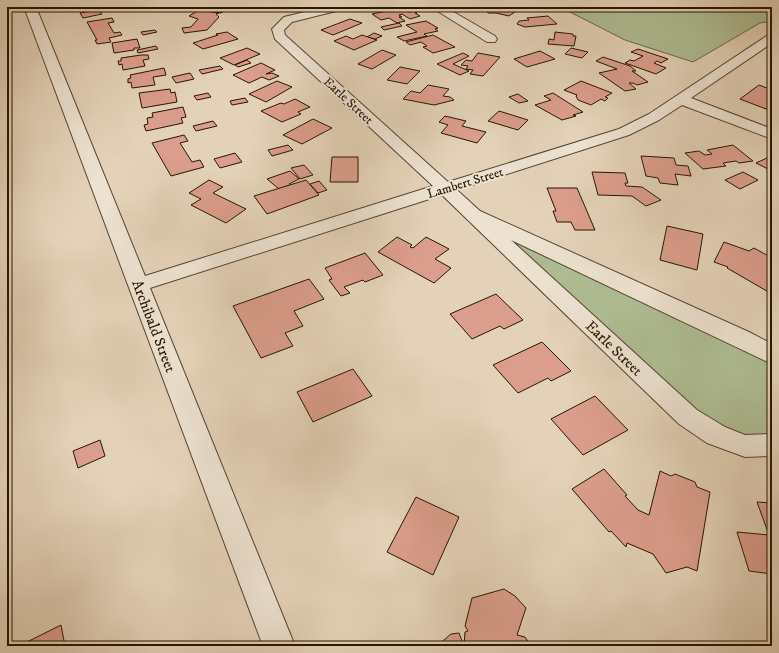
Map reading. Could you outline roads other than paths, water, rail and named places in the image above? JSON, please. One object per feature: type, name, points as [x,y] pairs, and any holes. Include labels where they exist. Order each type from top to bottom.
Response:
[{"type":"street","name":"Archibald Street","points":[[30,7],[279,646]]},
{"type":"street","name":"Earle Street","points":[[340,7],[288,19],[278,29],[279,36],[474,215],[688,417],[716,435],[745,446],[772,445]]},
{"type":"street","points":[[436,7],[491,39]]},
{"type":"street","name":"Lambert Street","points":[[138,285],[624,132],[654,117],[772,38]]},
{"type":"street","points":[[680,99],[772,134]]},
{"type":"street","name":"Earle Street","points":[[474,215],[741,338],[772,355]]}]
